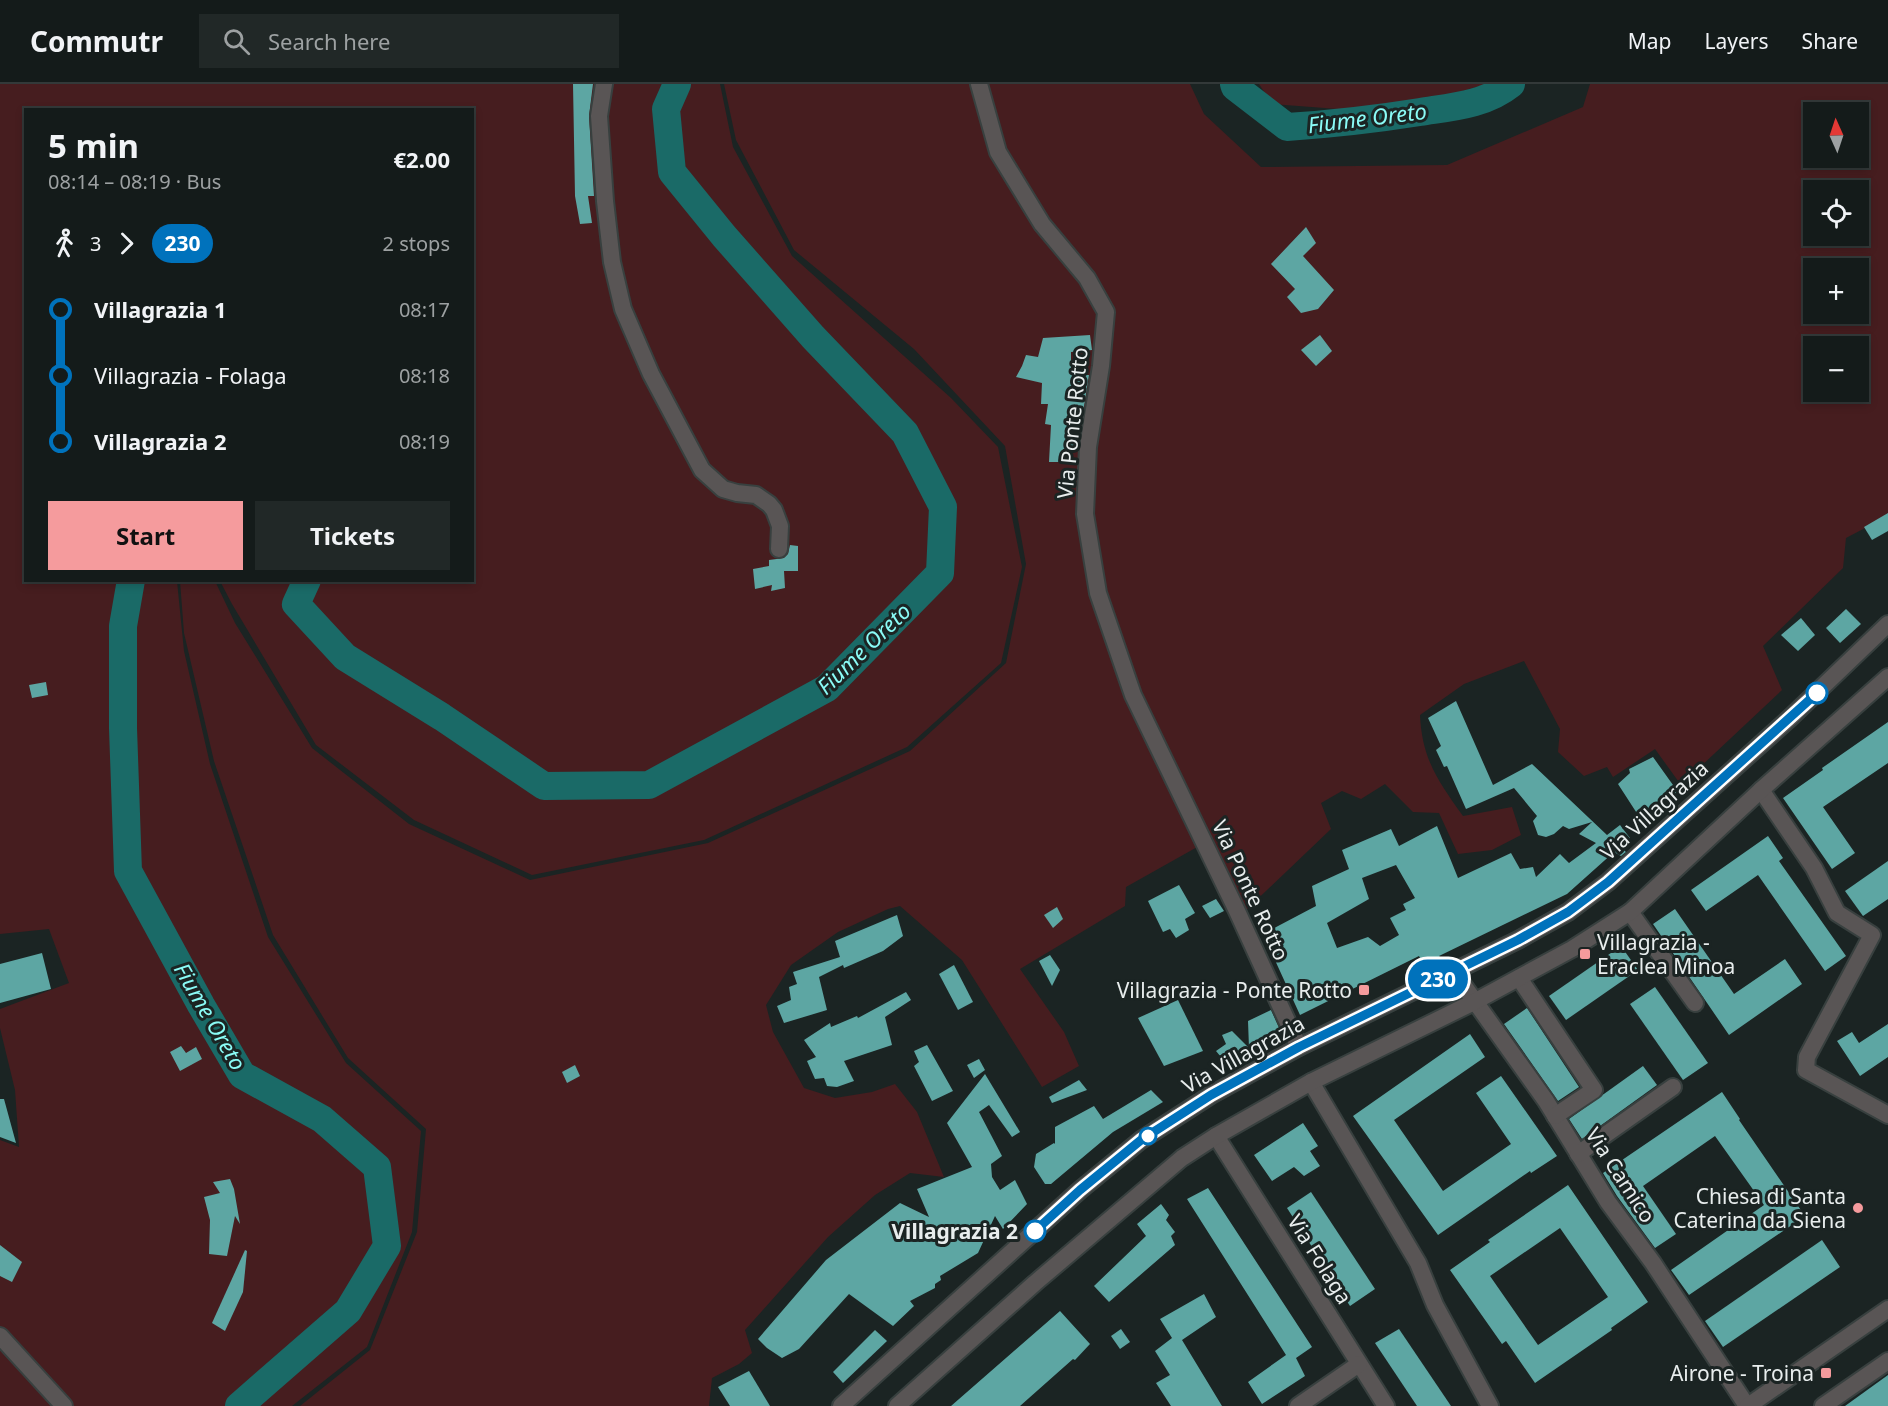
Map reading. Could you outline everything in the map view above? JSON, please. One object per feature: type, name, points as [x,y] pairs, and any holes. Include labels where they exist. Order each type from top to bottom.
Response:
[{"type":"street","points":[[604,84],[599,116],[605,201],[612,262],[623,309],[651,374],[702,470],[723,489],[756,495],[769,504],[780,526],[779,549]]},
{"type":"street","name":"Via Ponte Rotto","points":[[979,84],[998,152],[1042,224],[1088,278],[1106,312],[1101,366],[1088,447],[1085,514],[1098,593],[1133,695],[1237,911],[1299,1047]]},
{"type":"street","name":"Via Villagrazia","points":[[841,1406],[1080,1190],[1141,1140],[1211,1095],[1299,1047],[1518,940],[1558,917],[1608,882],[1791,717],[1888,624]]},
{"type":"street","points":[[897,1406],[1035,1283],[1173,1166],[1216,1136],[1311,1082],[1519,978],[1572,949],[1630,912],[1761,790],[1888,677]]},
{"type":"street","points":[[1761,790],[1814,868],[1837,913],[1880,932],[1807,1057],[1806,1070],[1888,1115]]},
{"type":"street","points":[[1630,912],[1695,1003]]},
{"type":"street","name":"Via Camico","points":[[1454,972],[1555,1116],[1608,1202],[1653,1263],[1747,1406]]},
{"type":"street","points":[[1519,978],[1594,1090],[1555,1116]]},
{"type":"street","points":[[1311,1082],[1418,1263],[1435,1305],[1490,1406]]},
{"type":"street","points":[[1578,1154],[1673,1087]]},
{"type":"street","name":"Via Folaga","points":[[1216,1136],[1386,1406]]},
{"type":"street","points":[[1747,1406],[1888,1309]]},
{"type":"street","points":[[0,1336],[64,1406]]},
{"type":"street","points":[[1823,1406],[1888,1360]]},
{"type":"street","points":[[1298,1406],[1359,1364]]},
{"type":"shaded area","points":[[0,84],[720,84],[733,147],[792,256],[951,398],[998,447],[1022,567],[1001,663],[907,747],[704,840],[532,875],[414,820],[316,745],[221,582],[474,582],[474,108],[24,108],[24,582],[177,582],[184,651],[210,764],[268,937],[346,1063],[421,1131],[412,1232],[367,1347],[292,1406],[0,1406],[0,1140],[19,1147],[15,1090],[0,1028],[0,1009],[69,983],[49,929],[0,934]]},
{"type":"shaded area","points":[[724,84],[1190,84],[1204,114],[1261,167],[1447,165],[1583,107],[1590,84],[1888,84],[1888,516],[1846,538],[1843,568],[1763,646],[1782,690],[1681,785],[1655,749],[1613,777],[1607,767],[1584,776],[1558,752],[1560,729],[1524,661],[1464,684],[1420,715],[1421,731],[1428,757],[1446,792],[1463,816],[1512,807],[1521,835],[1492,850],[1458,854],[1439,813],[1413,812],[1385,784],[1361,799],[1342,791],[1321,803],[1331,829],[1245,911],[1199,846],[1126,887],[1125,906],[1020,969],[1064,1032],[1079,1066],[1042,1087],[962,960],[900,906],[888,909],[838,932],[791,965],[766,1005],[773,1032],[804,1088],[835,1098],[872,1092],[895,1084],[917,1112],[944,1177],[910,1173],[875,1195],[828,1237],[745,1330],[752,1353],[739,1364],[712,1378],[709,1406],[300,1406],[370,1350],[417,1232],[426,1129],[348,1058],[273,935],[214,761],[184,633],[180,582],[215,582],[235,623],[312,748],[409,824],[530,880],[708,843],[910,751],[1006,663],[1026,564],[1005,446],[914,349],[794,250],[736,140]]},
{"type":"shaded area","points":[[1259,84],[1487,84],[1428,101],[1351,110],[1272,104]]},
{"type":"building","points":[[573,84],[593,84],[589,116],[594,196],[588,196],[592,223],[580,224],[575,196]]},
{"type":"building","points":[[1306,227],[1316,243],[1303,256],[1334,290],[1318,309],[1301,313],[1287,297],[1295,289],[1271,264]]},
{"type":"building","points":[[1090,335],[1092,350],[1071,352],[1071,375],[1089,375],[1077,451],[1063,449],[1063,462],[1049,462],[1051,425],[1045,424],[1048,404],[1041,404],[1042,383],[1016,377],[1026,355],[1038,357],[1043,338]]},
{"type":"building","points":[[1320,335],[1332,351],[1316,366],[1301,350]]},
{"type":"building","points":[[1888,513],[1888,531],[1872,540],[1864,527]]},
{"type":"building","points":[[790,545],[798,546],[798,571],[784,571],[785,588],[771,591],[772,585],[755,589],[753,569],[769,566],[769,560],[784,558],[788,554]]},
{"type":"building","points":[[1846,609],[1861,624],[1840,643],[1826,628]]},
{"type":"building","points":[[1801,618],[1815,635],[1798,651],[1781,635]]},
{"type":"building","points":[[46,682],[48,695],[32,698],[29,685]]},
{"type":"building","points":[[1456,701],[1493,785],[1532,764],[1607,835],[1620,825],[1630,838],[1620,847],[1626,852],[1621,856],[1614,852],[1567,894],[1440,957],[1423,964],[1419,956],[1300,1015],[1263,934],[1316,906],[1312,886],[1349,869],[1342,850],[1391,829],[1399,846],[1437,826],[1458,878],[1511,853],[1520,869],[1533,867],[1536,877],[1560,854],[1569,863],[1596,843],[1579,834],[1592,822],[1569,829],[1563,826],[1554,834],[1546,837],[1538,835],[1533,821],[1537,816],[1514,788],[1466,809],[1447,766],[1444,767],[1436,750],[1441,746],[1428,718]],"holes":[[[1396,865],[1415,898],[1403,904],[1406,910],[1390,918],[1399,935],[1380,946],[1368,937],[1337,948],[1327,923],[1369,899],[1362,878]]]},
{"type":"building","points":[[1888,722],[1888,763],[1823,807],[1855,853],[1832,869],[1783,798]]},
{"type":"building","points":[[1653,757],[1678,792],[1640,818],[1618,784],[1630,773],[1629,769]]},
{"type":"building","points":[[1768,836],[1783,858],[1779,861],[1846,956],[1825,971],[1758,875],[1706,911],[1691,890]]},
{"type":"building","points":[[1888,861],[1888,899],[1863,916],[1845,891]]},
{"type":"building","points":[[1179,885],[1195,913],[1185,919],[1189,930],[1176,938],[1170,929],[1163,932],[1148,901]]},
{"type":"building","points":[[1216,899],[1224,911],[1210,918],[1202,906]]},
{"type":"building","points":[[1057,907],[1063,919],[1053,928],[1044,915]]},
{"type":"building","points":[[1675,909],[1734,994],[1785,959],[1802,984],[1729,1035],[1653,924]]},
{"type":"building","points":[[897,915],[903,936],[883,951],[844,968],[843,965],[819,977],[827,1010],[784,1023],[777,1006],[791,1000],[789,987],[797,984],[793,972],[840,957],[835,941]]},
{"type":"building","points":[[1621,946],[1638,970],[1566,1020],[1549,996]]},
{"type":"building","points":[[42,953],[51,989],[0,1003],[0,964]]},
{"type":"building","points":[[1050,955],[1060,970],[1052,986],[1039,961]]},
{"type":"building","points":[[954,965],[973,1002],[958,1010],[939,974]]},
{"type":"building","points":[[1655,987],[1708,1063],[1683,1080],[1630,1004]]},
{"type":"building","points":[[906,992],[911,1000],[885,1017],[892,1045],[844,1061],[854,1081],[837,1087],[827,1086],[824,1078],[815,1079],[807,1061],[816,1057],[804,1040],[830,1023],[831,1027],[857,1016],[858,1018]]},
{"type":"building","points":[[1178,1000],[1203,1051],[1164,1066],[1138,1018]]},
{"type":"building","points":[[1527,1008],[1579,1087],[1558,1101],[1504,1024]]},
{"type":"building","points":[[1271,1010],[1280,1030],[1226,1063],[1216,1051],[1226,1044],[1222,1035],[1232,1031],[1249,1048],[1248,1021]]},
{"type":"building","points":[[1888,1024],[1888,1057],[1860,1076],[1837,1041],[1852,1032],[1859,1043]]},
{"type":"building","points":[[1470,1034],[1485,1057],[1394,1120],[1443,1191],[1511,1144],[1476,1093],[1501,1076],[1557,1156],[1531,1173],[1530,1171],[1438,1235],[1353,1116]]},
{"type":"building","points":[[927,1045],[953,1091],[932,1101],[914,1066],[919,1062],[914,1051]]},
{"type":"building","points":[[181,1046],[186,1053],[196,1047],[202,1059],[180,1071],[170,1052]]},
{"type":"building","points":[[979,1059],[985,1070],[974,1078],[967,1065]]},
{"type":"building","points":[[575,1065],[580,1076],[567,1083],[562,1072]]},
{"type":"building","points":[[1643,1066],[1657,1085],[1582,1139],[1569,1119]]},
{"type":"building","points":[[985,1074],[1020,1132],[1012,1137],[989,1105],[979,1112],[1002,1156],[991,1164],[992,1177],[1000,1190],[1015,1180],[1027,1204],[1003,1229],[995,1216],[978,1253],[940,1276],[941,1280],[935,1284],[935,1288],[910,1301],[914,1306],[893,1326],[849,1294],[799,1349],[782,1358],[767,1348],[758,1339],[826,1260],[900,1203],[929,1217],[917,1189],[972,1167],[947,1123]]},
{"type":"building","points":[[1079,1080],[1087,1090],[1052,1103],[1049,1097]]},
{"type":"building","points":[[1151,1090],[1163,1102],[1113,1132],[1051,1184],[1045,1184],[1034,1167],[1036,1154],[1055,1144],[1055,1127],[1094,1106],[1103,1119]]},
{"type":"building","points":[[1722,1092],[1805,1216],[1689,1295],[1671,1270],[1764,1205],[1715,1136],[1643,1186],[1676,1234],[1655,1248],[1603,1173]]},
{"type":"building","points":[[0,1099],[4,1099],[16,1143],[0,1137]]},
{"type":"building","points":[[1303,1123],[1318,1146],[1310,1151],[1320,1166],[1304,1176],[1294,1167],[1272,1181],[1254,1155]]},
{"type":"building","points":[[230,1179],[240,1224],[235,1216],[227,1256],[209,1254],[210,1220],[204,1197],[220,1193],[213,1182]]},
{"type":"building","points":[[1568,1185],[1648,1302],[1535,1383],[1506,1341],[1502,1344],[1450,1270],[1490,1242],[1488,1240]],"holes":[[[1560,1228],[1608,1297],[1538,1345],[1490,1276]]]},
{"type":"building","points":[[1208,1188],[1312,1347],[1296,1358],[1305,1376],[1262,1404],[1248,1382],[1286,1355],[1187,1199]]},
{"type":"building","points":[[1311,1192],[1375,1289],[1350,1306],[1287,1208]]},
{"type":"building","points":[[1161,1204],[1169,1215],[1166,1220],[1175,1232],[1171,1236],[1175,1245],[1109,1302],[1094,1286],[1146,1236],[1137,1224]]},
{"type":"building","points":[[1822,1240],[1840,1267],[1723,1347],[1705,1321]]},
{"type":"building","points":[[0,1245],[22,1262],[12,1282],[0,1276]]},
{"type":"building","points":[[245,1250],[247,1251],[243,1292],[225,1331],[212,1323]]},
{"type":"building","points":[[1204,1294],[1216,1317],[1182,1340],[1222,1406],[1171,1406],[1156,1383],[1170,1375],[1155,1351],[1172,1338],[1160,1319]]},
{"type":"building","points":[[1060,1311],[1090,1344],[1075,1360],[1073,1359],[1020,1406],[951,1406]]},
{"type":"building","points":[[1121,1329],[1130,1342],[1120,1349],[1111,1336]]},
{"type":"building","points":[[1399,1329],[1451,1406],[1417,1406],[1375,1343]]},
{"type":"building","points":[[875,1330],[887,1341],[843,1383],[833,1372]]},
{"type":"building","points":[[749,1371],[770,1406],[730,1406],[718,1387]]},
{"type":"building","points":[[1888,1375],[1888,1406],[1845,1406]]},
{"type":"waterway","name":"Fiume Oreto","points":[[306,582],[296,604],[345,657],[442,717],[544,786],[649,785],[827,688],[940,573],[943,507],[905,433],[813,337],[724,236],[672,172],[666,109],[677,84]]},
{"type":"waterway","name":"Fiume Oreto","points":[[1234,84],[1287,127],[1370,119],[1456,106],[1490,97],[1511,84]]},
{"type":"waterway","name":"Fiume Oreto","points":[[131,582],[123,626],[123,728],[128,871],[242,1075],[322,1119],[377,1167],[387,1246],[348,1311],[239,1406]]},
{"type":"bus line","name":"230","points":[[1035,1231],[1141,1140],[1211,1095],[1299,1047],[1518,940],[1568,912],[1608,882],[1817,693]]},
{"type":"place","name":"Villagrazia - Eraclea Minoa","points":[[1585,954]]},
{"type":"place","name":"Villagrazia - Ponte Rotto","points":[[1364,990]]},
{"type":"place","name":"Chiesa di Santa Caterina da Siena","points":[[1858,1208]]},
{"type":"place","name":"Villagrazia 2","points":[[1035,1231]]},
{"type":"place","name":"Airone - Troina","points":[[1826,1373]]}]
